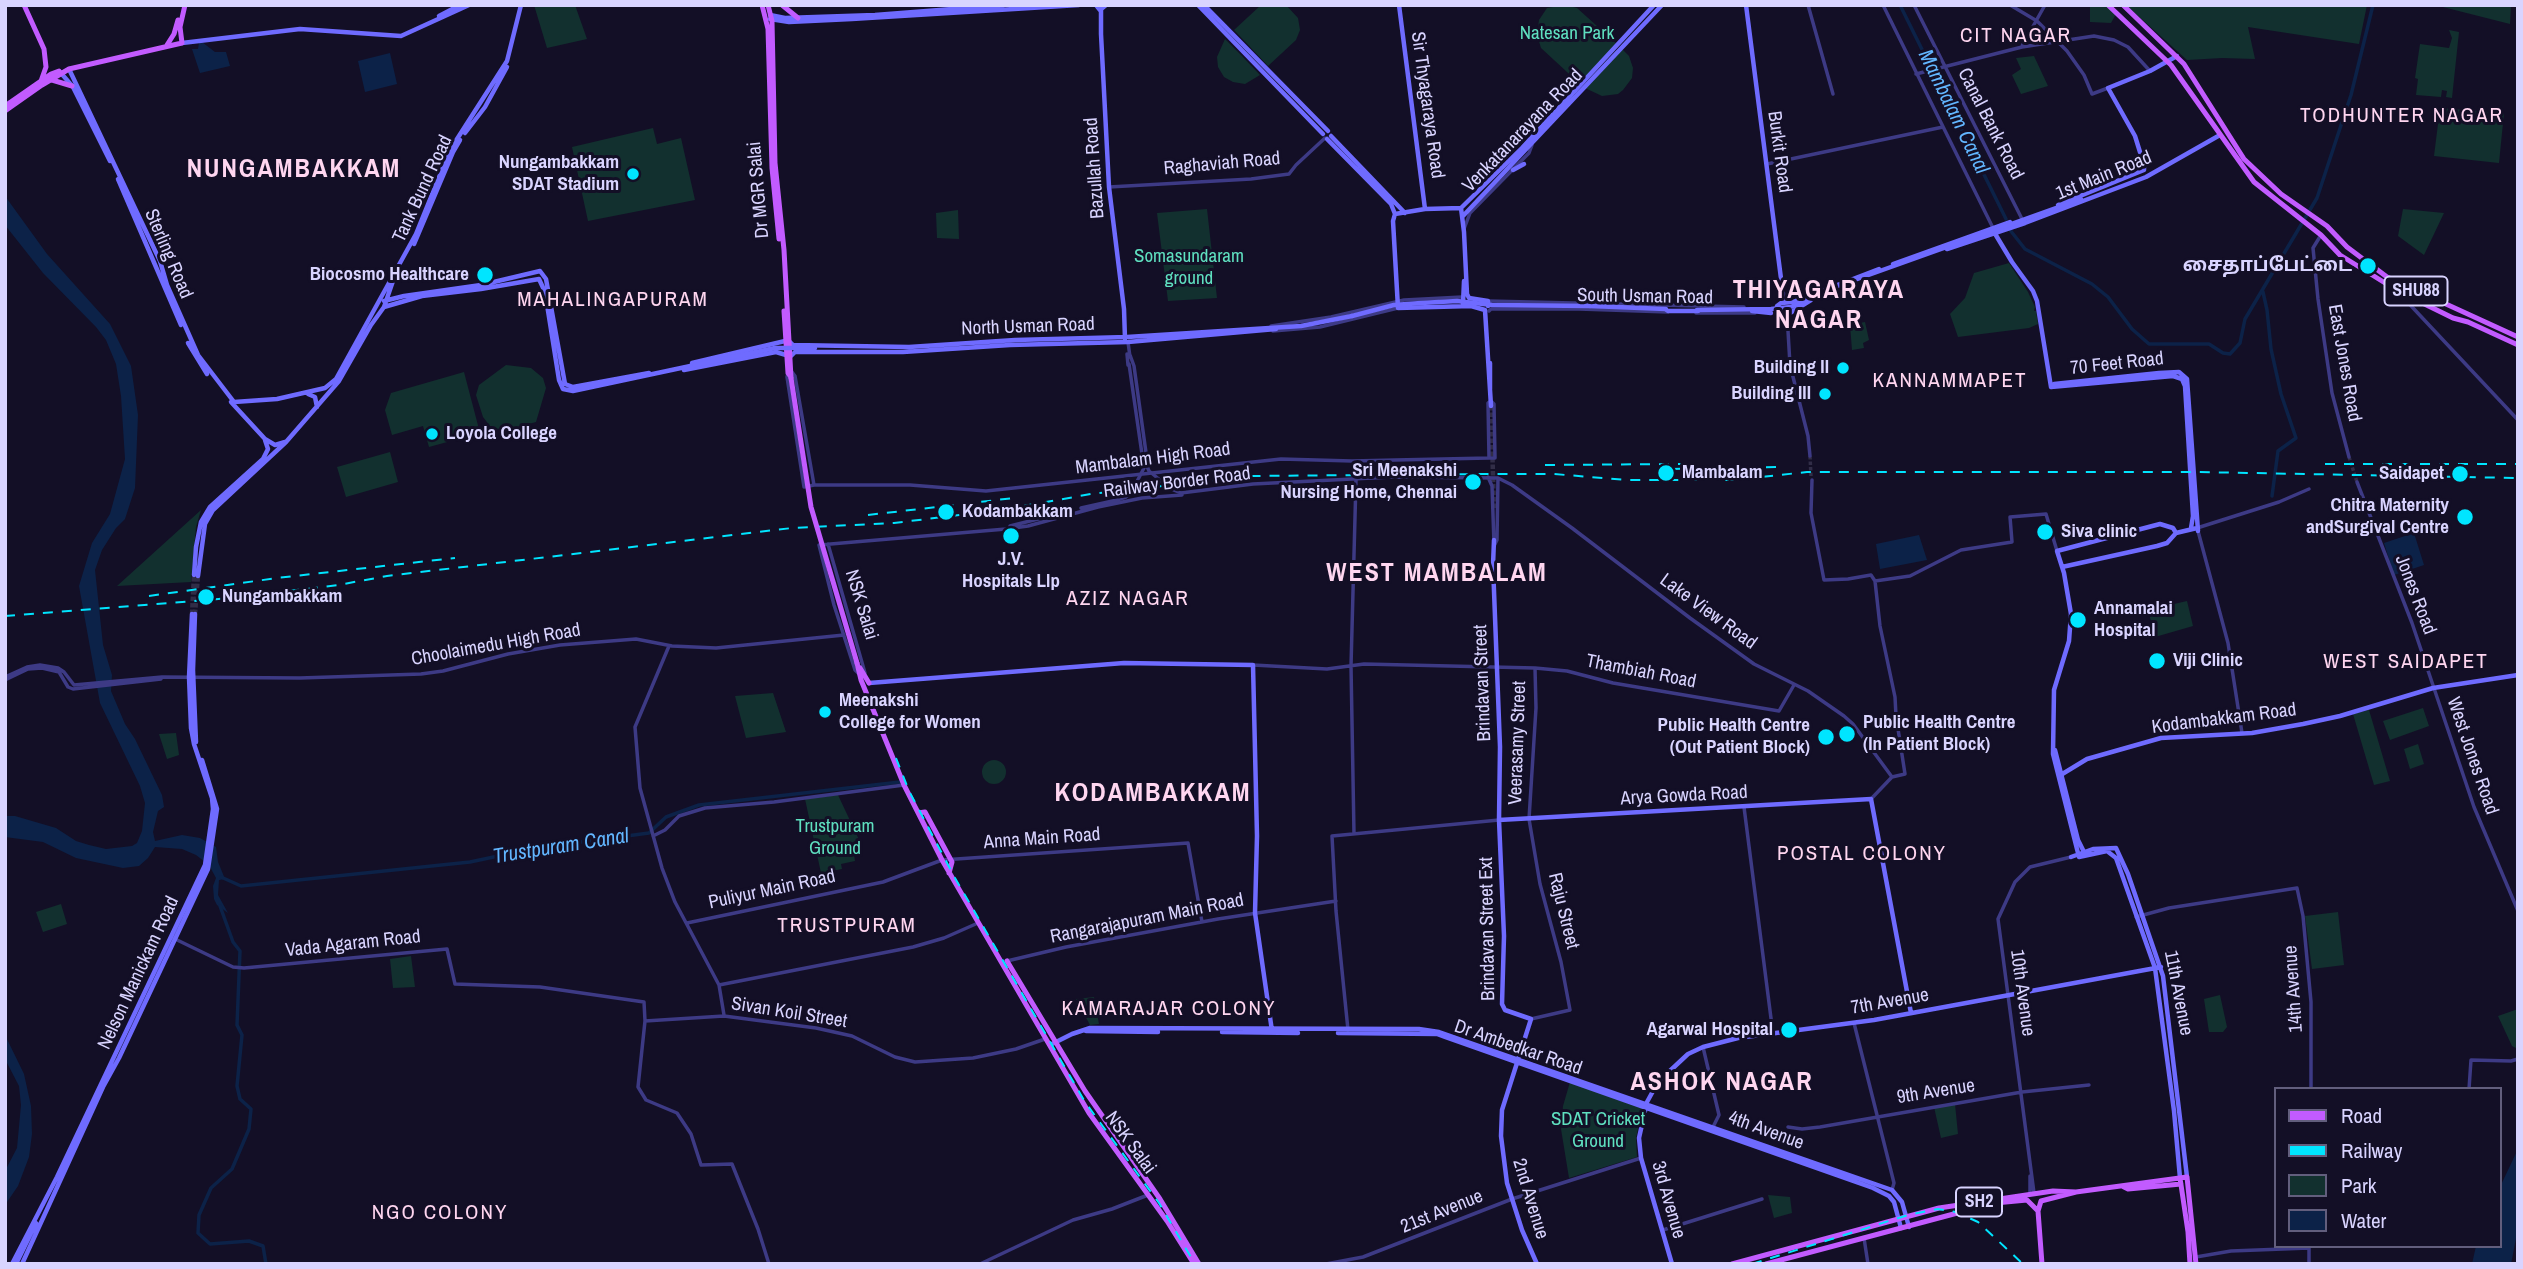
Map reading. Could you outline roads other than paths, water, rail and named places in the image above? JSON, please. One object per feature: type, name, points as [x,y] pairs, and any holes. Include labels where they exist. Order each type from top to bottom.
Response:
[{"type":"main road","points":[[24,5],[44,49],[47,76]]},
{"type":"main road","points":[[182,43],[180,27],[183,5]]},
{"type":"main road","points":[[167,45],[174,34],[183,5]]},
{"type":"main road","points":[[401,36],[460,5]]},
{"type":"main road","points":[[5,109],[47,76],[167,45],[300,29],[401,36],[469,5]]},
{"type":"main road","name":"Tank Bund Road","points":[[338,380],[416,234],[436,182],[459,138],[503,76],[515,44],[522,5]]},
{"type":"main road","name":"Dr MGR Salai","points":[[765,5],[770,17],[775,163],[791,375],[811,507],[863,675]]},
{"type":"main road","points":[[782,5],[798,18]]},
{"type":"main road","points":[[770,17],[875,15],[1004,5]]},
{"type":"main road","points":[[1021,5],[1033,5]]},
{"type":"main road","points":[[770,17],[852,19],[1079,5]]},
{"type":"main road","points":[[1196,5],[1228,33],[1391,204],[1395,214],[1393,221],[1398,308],[1463,306],[1479,307],[1486,312],[1491,404]]},
{"type":"main road","points":[[1206,5],[1228,33]]},
{"type":"main road","name":"Sir Thyagaraya Road","points":[[1399,5],[1425,209]]},
{"type":"main road","name":"Venkatanarayana Road","points":[[1463,216],[1526,153],[1581,85],[1654,5]]},
{"type":"main road","name":"Venkatanarayana Road","points":[[1461,208],[1526,153],[1662,5]]},
{"type":"main road","name":"Burkit Road","points":[[1746,5],[1784,302]]},
{"type":"main road","points":[[2108,5],[2168,62],[2192,92],[2254,183],[2321,235]]},
{"type":"main road","name":"SHU88","points":[[2123,5],[2184,64],[2244,159],[2281,194],[2388,276],[2518,337]]},
{"type":"main road","name":"Bazullah Road","points":[[1101,6],[1109,187],[1126,340]]},
{"type":"main road","points":[[1795,309],[1796,303],[1835,286],[2038,216],[2131,179],[2144,170],[2144,165],[2124,114],[2108,88],[2150,71],[2177,56]]},
{"type":"main road","points":[[47,76],[73,83],[69,69]]},
{"type":"main road","name":"Sterling Road","points":[[60,73],[73,83],[91,112],[160,261],[191,343],[234,402],[249,402]]},
{"type":"main road","points":[[5,109],[47,76]]},
{"type":"main road","name":"Sterling Road","points":[[73,83],[133,212],[194,355],[265,439]]},
{"type":"main road","name":"1st Main Road","points":[[1994,230],[2164,167],[2220,135]]},
{"type":"main road","points":[[1327,136],[1405,213]]},
{"type":"main road","name":"Tank Bund Road","points":[[338,380],[384,307],[394,277],[419,236],[459,138]]},
{"type":"main road","points":[[1513,170],[1524,164]]},
{"type":"main road","points":[[1787,314],[1830,291],[2131,179]]},
{"type":"main road","points":[[2276,201],[2281,194]]},
{"type":"main road","points":[[1395,214],[1425,209],[1461,208],[1469,298],[1488,301],[1490,390]]},
{"type":"main road","points":[[1994,230],[2013,264],[2033,290],[2037,301],[2051,387],[2173,376],[2182,379],[2185,386],[2195,529],[2176,533],[2167,543],[2157,546],[2062,567]]},
{"type":"main road","name":"South Usman Road","points":[[1665,309],[1771,309],[1796,303],[1828,287],[1994,230]]},
{"type":"main road","name":"SHU88","points":[[2321,235],[2340,255],[2398,291],[2518,345]]},
{"type":"main road","points":[[2340,255],[2347,247]]},
{"type":"main road","points":[[376,308],[422,296],[481,289],[543,272],[547,279],[565,384],[573,387],[667,371]]},
{"type":"main road","points":[[1463,306],[1466,273]]},
{"type":"main road","points":[[379,302],[536,275]]},
{"type":"main road","points":[[536,275],[545,292],[559,380],[564,389],[573,391],[781,347],[891,349]]},
{"type":"main road","name":"North Usman Road","points":[[643,377],[776,352],[789,355],[796,352],[1126,340],[1320,323],[1394,305],[1457,301],[1492,305],[1583,306]]},
{"type":"main road","name":"South Usman Road","points":[[1787,314],[1778,309],[1784,302],[1796,303]]},
{"type":"main road","points":[[1583,306],[1644,304]]},
{"type":"main road","points":[[1583,306],[1771,313]]},
{"type":"main road","points":[[685,367],[690,363],[788,341]]},
{"type":"main road","name":"North Usman Road","points":[[788,341],[793,345],[891,349]]},
{"type":"main road","points":[[803,345],[803,352]]},
{"type":"main road","name":"70 Feet Road","points":[[2051,387],[2054,384],[2095,379],[2179,372],[2187,380],[2191,417],[2195,529]]},
{"type":"main road","points":[[240,412],[243,405],[249,402],[308,393],[326,388],[338,380]]},
{"type":"main road","points":[[210,511],[286,442],[338,380]]},
{"type":"main road","points":[[308,393],[315,397],[317,407]]},
{"type":"main road","points":[[265,439],[275,444],[286,442]]},
{"type":"main road","points":[[196,575],[205,524],[210,511],[263,459],[268,449],[265,439]]},
{"type":"main road","points":[[2082,854],[2054,750],[2054,690],[2069,641],[2071,614],[2057,551],[2160,524],[2168,524],[2176,533]]},
{"type":"main road","name":"Brindavan Street","points":[[1494,543],[1500,747],[1499,820]]},
{"type":"main road","name":"Nelson Manickam Road","points":[[17,1264],[207,867],[217,809],[196,744],[191,677],[193,614]]},
{"type":"main road","points":[[863,675],[869,683],[1147,662],[1253,665]]},
{"type":"main road","name":"Rangarajapuram Main Road","points":[[1253,665],[1257,836],[1255,913]]},
{"type":"main road","points":[[863,675],[904,785],[942,860],[1049,1037]]},
{"type":"main road","name":"Kodambakkam Road","points":[[2060,775],[2087,759],[2161,738],[2242,733],[2340,716],[2433,688],[2518,675]]},
{"type":"main road","points":[[1871,799],[1910,1013]]},
{"type":"main road","name":"Arya Gowda Road","points":[[1499,820],[1871,799]]},
{"type":"main road","points":[[918,813],[925,812],[952,862],[949,873]]},
{"type":"main road","name":"Brindavan Street Ext","points":[[1499,820],[1504,936],[1502,1007],[1531,1019]]},
{"type":"main road","name":"11th Avenue","points":[[2071,857],[2108,846],[2116,848],[2158,967],[2188,1180]]},
{"type":"main road","points":[[1255,913],[1272,1030]]},
{"type":"main road","points":[[1007,961],[1049,1037]]},
{"type":"main road","name":"11th Avenue","points":[[2158,967],[2174,1111],[2178,1178]]},
{"type":"main road","name":"7th Avenue","points":[[1646,1105],[1658,1082],[1688,1054],[1703,1047],[1738,1038],[1854,1023],[2158,967]]},
{"type":"main road","points":[[1518,1061],[1531,1019]]},
{"type":"main road","name":"Dr Ambedkar Road","points":[[1053,1044],[1090,1028],[1437,1034],[1518,1061]]},
{"type":"main road","name":"Dr Ambedkar Road","points":[[1083,1031],[1272,1030]]},
{"type":"main road","name":"NSK Salai","points":[[1049,1037],[1064,1064],[1065,1073],[1089,1113],[1148,1195],[1161,1207]]},
{"type":"main road","name":"4th Avenue","points":[[1518,1061],[1892,1190]]},
{"type":"main road","name":"2nd Avenue","points":[[1518,1061],[1503,1110],[1503,1165],[1512,1199],[1536,1264]]},
{"type":"main road","points":[[1064,1064],[1071,1068],[1196,1264]]},
{"type":"main road","points":[[1065,1073],[1071,1068]]},
{"type":"main road","name":"3rd Avenue","points":[[1646,1105],[1639,1138],[1641,1158],[1672,1264]]},
{"type":"main road","points":[[1713,1129],[1873,1188],[1889,1196],[1909,1227]]},
{"type":"main road","name":"Nelson Manickam Road","points":[[17,1264],[70,1154]]},
{"type":"main road","points":[[2190,1264],[2191,1232],[2188,1180],[2178,1178],[2191,1232],[2196,1261]]},
{"type":"main road","name":"SH2","points":[[1766,1264],[1941,1217],[2017,1200],[2027,1200],[2038,1211],[2041,1201],[2046,1199],[2076,1192],[2124,1187],[2128,1189],[2178,1178]]},
{"type":"main road","points":[[1892,1190],[1902,1202],[1901,1229]]},
{"type":"main road","name":"SH2","points":[[1732,1264],[1939,1208],[2053,1191],[2076,1192]]},
{"type":"main road","points":[[2038,1211],[2042,1264]]},
{"type":"street","points":[[1808,5],[1833,94]]},
{"type":"street","points":[[1883,5],[1994,230]]},
{"type":"street","name":"Canal Bank Road","points":[[1914,5],[2022,219]]},
{"type":"street","points":[[2010,5],[2037,21],[2056,40],[2076,62],[2092,94],[2108,88]]},
{"type":"street","points":[[2022,47],[2044,6]]},
{"type":"street","points":[[1916,74],[2022,47],[2094,36],[2114,40],[2128,47],[2150,71]]},
{"type":"street","points":[[1767,164],[1943,127]]},
{"type":"street","name":"Raghaviah Road","points":[[1109,187],[1251,179],[1289,174],[1327,136]]},
{"type":"street","points":[[1464,229],[1470,213],[1526,153]]},
{"type":"street","name":"East Jones Road","points":[[2321,235],[2313,248],[2318,299],[2332,393],[2349,457]]},
{"type":"street","points":[[2398,291],[2518,421]]},
{"type":"street","name":"North Usman Road","points":[[1269,329],[1397,301],[1462,297]]},
{"type":"street","name":"South Usman Road","points":[[1488,301],[1778,309]]},
{"type":"street","name":"North Usman Road","points":[[1269,329],[1320,327],[1398,308]]},
{"type":"street","name":"South Usman Road","points":[[1489,311],[1578,309],[1771,313],[1778,309]]},
{"type":"street","points":[[1787,314],[1790,365],[1808,436],[1810,456]]},
{"type":"street","name":"Bazullah Road","points":[[1126,340],[1130,364]]},
{"type":"street","points":[[1129,355],[1143,475]]},
{"type":"street","name":"Bazullah Road","points":[[1129,355],[1134,366],[1150,474]]},
{"type":"street","points":[[1130,364],[1147,469],[1171,489],[1181,493],[1253,484],[1314,481]]},
{"type":"street","points":[[994,529],[1034,522],[1117,500],[1131,493],[1144,468],[1130,364]]},
{"type":"street","points":[[811,468],[801,470],[787,377],[791,375],[795,376],[814,485]]},
{"type":"street","points":[[1489,458],[1488,403],[1491,404]]},
{"type":"street","name":"Mambalam High Road","points":[[801,470],[804,487],[910,485],[986,492],[1281,459],[1352,461],[1495,458],[1494,404],[1491,404]]},
{"type":"street","points":[[799,453],[808,451]]},
{"type":"street","points":[[1142,469],[1148,466]]},
{"type":"street","points":[[1488,477],[1492,486],[1494,543]]},
{"type":"street","points":[[1494,543],[1497,540],[1498,478]]},
{"type":"street","name":"Railway Border Road","points":[[844,635],[819,545],[1028,526],[1080,511],[1142,498],[1314,481],[1498,478]]},
{"type":"street","name":"Lake View Road","points":[[1498,478],[1572,528],[1754,664],[1814,695],[1853,724],[1892,777]]},
{"type":"street","points":[[1812,478],[1811,513],[1824,580],[1873,575],[1875,581],[1905,774],[1892,777],[1871,799]]},
{"type":"street","points":[[1354,834],[1352,666],[1356,480]]},
{"type":"street","name":"Jones Road","points":[[2357,481],[2412,623],[2433,688]]},
{"type":"street","points":[[2242,733],[2228,643],[2195,529],[2309,489]]},
{"type":"street","points":[[1875,581],[1910,576],[1961,550],[2012,542],[2010,517],[2046,514],[2057,551]]},
{"type":"street","name":"NSK Salai","points":[[828,544],[863,675]]},
{"type":"street","points":[[844,635],[855,670],[863,675]]},
{"type":"street","name":"Choolaimedu High Road","points":[[5,679],[27,667],[50,665],[64,672],[71,684],[78,687],[170,677],[300,678],[421,674],[560,645],[636,639],[669,646],[716,648],[844,635]]},
{"type":"street","points":[[669,646],[635,727],[640,788],[675,902],[719,985],[724,1016]]},
{"type":"street","name":"Thambiah Road","points":[[1253,665],[1327,668],[1364,664],[1535,667],[1780,710],[1795,684]]},
{"type":"street","name":"Veerasamy Street","points":[[1529,819],[1536,708],[1535,667]]},
{"type":"street","name":"West Jones Road","points":[[2433,688],[2474,807],[2518,911]]},
{"type":"street","points":[[653,836],[665,830],[679,816],[705,808],[904,785]]},
{"type":"street","points":[[1744,807],[1773,1034]]},
{"type":"street","name":"Raju Street","points":[[1529,819],[1540,884],[1561,962],[1570,1010],[1531,1019]]},
{"type":"street","points":[[1349,1032],[1332,836],[1499,820]]},
{"type":"street","name":"Anna Main Road","points":[[942,860],[1188,843],[1202,922]]},
{"type":"street","name":"10th Avenue","points":[[2032,1194],[2022,1092],[1998,919],[2015,882],[2030,867],[2071,857]]},
{"type":"street","name":"Puliyur Main Road","points":[[687,923],[883,882],[942,860]]},
{"type":"street","name":"14th Avenue","points":[[2139,916],[2211,900],[2297,888],[2311,995],[2311,1087]]},
{"type":"street","points":[[1255,913],[1336,901]]},
{"type":"street","name":"Rangarajapuram Main Road","points":[[1007,961],[1066,947],[1255,913]]},
{"type":"street","points":[[719,985],[912,947],[944,939],[979,923]]},
{"type":"street","name":"Vada Agaram Road","points":[[173,938],[233,967],[244,968],[447,949],[455,984],[540,987],[644,1002],[645,1021]]},
{"type":"street","name":"Sivan Koil Street","points":[[645,1021],[724,1016],[840,1033],[869,1043],[895,1058],[915,1062],[973,1059],[1016,1049],[1049,1037]]},
{"type":"street","points":[[645,1021],[638,1087],[646,1100],[677,1113],[691,1134],[701,1165],[732,1164],[769,1264]]},
{"type":"street","points":[[1854,1023],[1894,1183],[1892,1190]]},
{"type":"street","points":[[1703,1047],[1719,1115],[1713,1129]]},
{"type":"street","points":[[2469,1087],[2472,1060],[2518,1059]]},
{"type":"street","name":"9th Avenue","points":[[1788,1127],[1802,1129],[2022,1092],[2089,1085]]},
{"type":"street","name":"21st Avenue","points":[[1326,1264],[1343,1262],[1382,1250],[1512,1199],[1641,1158]]},
{"type":"street","points":[[980,1264],[991,1262],[1032,1237],[1073,1220],[1148,1195]]},
{"type":"street","points":[[1663,1230],[1762,1199]]},
{"type":"street","points":[[1864,1238],[1868,1264]]},
{"type":"street","points":[[2196,1261],[2231,1251],[2290,1248]]},
{"type":"water","points":[[202,42],[215,52],[226,52],[230,66],[200,73],[192,49],[198,49],[199,43]]},
{"type":"water","points":[[390,53],[397,84],[365,92],[358,61]]},
{"type":"water","points":[[5,196],[47,254],[110,324],[131,366],[138,415],[135,488],[125,519],[102,550],[95,570],[103,645],[112,675],[111,691],[162,795],[164,807],[158,811],[153,832],[155,841],[182,835],[200,838],[216,847],[218,862],[225,879],[219,880],[218,895],[228,913],[217,905],[214,899],[213,886],[216,878],[209,865],[182,849],[155,847],[139,866],[123,868],[76,858],[43,842],[5,837],[5,816],[15,816],[56,828],[76,841],[89,845],[106,849],[132,846],[137,843],[142,831],[145,803],[140,786],[100,703],[79,586],[92,543],[110,514],[125,459],[116,364],[106,340],[96,327],[43,273],[5,225]]},
{"type":"water","points":[[2414,533],[2424,565],[2394,575],[2384,543]]},
{"type":"water","points":[[1919,535],[1927,560],[1880,569],[1876,544]]},
{"type":"water","points":[[5,1035],[24,1074],[31,1106],[32,1134],[29,1157],[18,1186],[5,1205],[5,1171],[17,1148],[21,1105],[19,1086],[5,1059]]},
{"type":"water","points":[[2518,1149],[2518,1228],[2511,1264],[2472,1264],[2476,1248],[2502,1248],[2502,1183]]},
{"type":"waterway","name":"Mambalam Canal","points":[[1900,5],[2006,219]]},
{"type":"waterway","name":"Mambalam Canal","points":[[2010,230],[2025,249],[2092,284],[2108,297],[2132,329],[2149,344],[2209,344],[2223,353],[2230,354],[2240,343],[2245,319],[2317,198],[2351,95],[2373,5]]},
{"type":"waterway","points":[[2263,292],[2281,394],[2296,438],[2278,451],[2272,496]]},
{"type":"waterway","name":"Trustpuram Canal","points":[[221,877],[241,886],[470,862],[536,848],[649,833],[666,817],[699,805],[900,782]]},
{"type":"waterway","points":[[220,906],[233,942],[240,951],[237,1025],[242,1035],[237,1086],[240,1099],[251,1109],[249,1129],[232,1169],[211,1188],[199,1215],[198,1233],[210,1244],[249,1241],[263,1246],[266,1264]]},
{"type":"tunnel","points":[[1491,406],[1494,510]]},
{"type":"tunnel","points":[[1810,456],[1811,476]]},
{"type":"tunnel","points":[[2349,457],[2357,482]]},
{"type":"tunnel","points":[[192,614],[194,575]]},
{"type":"tunnel","points":[[195,614],[198,576]]},
{"type":"railway","points":[[1545,465],[1681,464]]},
{"type":"railway","points":[[2325,464],[2518,464]]},
{"type":"railway","points":[[1671,469],[1776,467]]},
{"type":"railway","points":[[5,616],[231,598],[387,576],[792,528],[894,523],[1001,510],[1091,494],[1252,476],[1554,474],[1626,480],[1733,480],[1807,472],[2198,472],[2518,478]]},
{"type":"railway","points":[[868,515],[1014,498]]},
{"type":"railway","points":[[149,596],[455,558]]},
{"type":"railway","points":[[896,758],[909,791],[955,878],[1085,1102],[1159,1203],[1195,1264]]},
{"type":"railway","points":[[1752,1264],[1908,1215],[1938,1209],[1956,1212],[1978,1222],[2023,1264]]},
{"type":"place","name":"Nungambakkam SDAT Stadium","points":[[633,174]]},
{"type":"place","name":"சைதாப்பேட்டை","points":[[2368,266]]},
{"type":"place","name":"Biocosmo Healthcare","points":[[485,275]]},
{"type":"place","name":"Building II","points":[[1843,368]]},
{"type":"place","name":"Building III","points":[[1825,394]]},
{"type":"place","name":"Loyola College","points":[[432,434]]},
{"type":"place","name":"Mambalam","points":[[1666,473]]},
{"type":"place","name":"Saidapet","points":[[2460,474]]},
{"type":"place","name":"Sri Meenakshi Nursing Home, Chennai","points":[[1473,482]]},
{"type":"place","name":"Kodambakkam","points":[[946,512]]},
{"type":"place","name":"Chitra Maternity andSurgival Centre","points":[[2465,517]]},
{"type":"place","name":"Siva clinic","points":[[2045,532]]},
{"type":"place","name":"J.V. Hospitals Llp","points":[[1011,536]]},
{"type":"place","name":"Nungambakkam","points":[[206,597]]},
{"type":"place","name":"Annamalai Hospital","points":[[2078,620]]},
{"type":"place","name":"Viji Clinic","points":[[2157,661]]},
{"type":"place","name":"Meenakshi College for Women","points":[[825,712]]},
{"type":"place","name":"Public Health Centre (In Patient Block)","points":[[1847,734]]},
{"type":"place","name":"Public Health Centre (Out Patient Block)","points":[[1826,737]]},
{"type":"place","name":"Agarwal Hospital","points":[[1789,1030]]},
{"type":"district","name":"CIT NAGAR","points":[[2016,36]]},
{"type":"district","name":"TODHUNTER NAGAR","points":[[2402,116]]},
{"type":"district","name":"NUNGAMBAKKAM","points":[[294,170]]},
{"type":"district","name":"MAHALINGAPURAM","points":[[613,300]]},
{"type":"district","name":"THIYAGARAYA NAGAR","points":[[1819,306]]},
{"type":"district","name":"KANNAMMAPET","points":[[1950,381]]},
{"type":"district","name":"WEST MAMBALAM","points":[[1437,574]]},
{"type":"district","name":"AZIZ NAGAR","points":[[1128,599]]},
{"type":"district","name":"WEST SAIDAPET","points":[[2406,662]]},
{"type":"district","name":"KODAMBAKKAM","points":[[1153,794]]},
{"type":"district","name":"POSTAL COLONY","points":[[1862,854]]},
{"type":"district","name":"TRUSTPURAM","points":[[847,926]]},
{"type":"district","name":"KAMARAJAR COLONY","points":[[1169,1009]]},
{"type":"district","name":"ASHOK NAGAR","points":[[1722,1083]]},
{"type":"district","name":"NGO COLONY","points":[[440,1213]]},
{"type":"park label","name":"Natesan Park","points":[[1567,34]]},
{"type":"park label","name":"Somasundaram ground","points":[[1189,268]]},
{"type":"park label","name":"Trustpuram Ground","points":[[835,838]]},
{"type":"park label","name":"SDAT Cricket Ground","points":[[1598,1131]]}]
